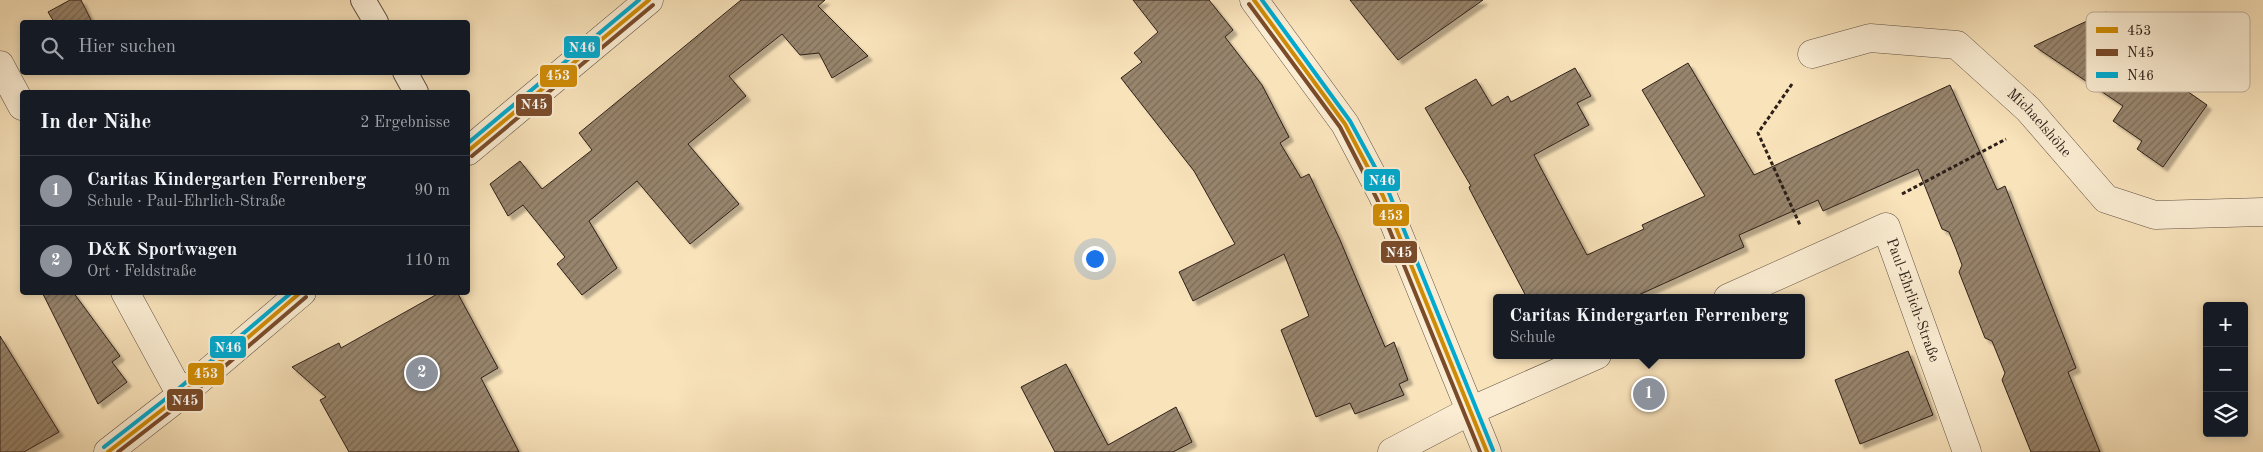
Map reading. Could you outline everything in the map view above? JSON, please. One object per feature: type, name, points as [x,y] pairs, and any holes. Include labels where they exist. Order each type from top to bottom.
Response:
[{"type":"street","points":[[470,149],[648,0]]},
{"type":"street","points":[[1254,0],[1345,124],[1383,196],[1487,452]]},
{"type":"street","name":"Michaelshöhe","points":[[1812,54],[1870,38],[1957,45],[2028,109],[2106,199],[2155,215],[2263,212]]},
{"type":"street","points":[[0,65],[20,102]]},
{"type":"street","name":"Paul-Ehrlich-Straße","points":[[1737,294],[1886,227],[1967,452]]},
{"type":"street","points":[[127,295],[181,395]]},
{"type":"street","points":[[108,452],[181,395],[298,295]]},
{"type":"street","points":[[1392,452],[1470,411],[1588,359]]},
{"type":"lane","points":[[363,0],[375,20]]},
{"type":"lane","points":[[406,75],[415,90]]},
{"type":"path","points":[[1812,54],[1758,133],[1815,259]]},
{"type":"path","points":[[1886,227],[1893,199],[1934,175],[2008,138],[2020,126],[2028,109]]},
{"type":"building","points":[[70,0],[81,0],[91,20],[53,20],[48,12]]},
{"type":"building","points":[[741,0],[825,0],[818,6],[868,56],[832,78],[819,53],[800,55],[782,34],[729,76],[746,96],[688,144],[739,204],[690,244],[637,181],[589,221],[617,268],[582,295],[557,264],[565,257],[523,205],[508,216],[490,184],[520,161],[542,189],[592,150],[579,133]]},
{"type":"building","points":[[1133,0],[1209,0],[1233,30],[1225,37],[1262,85],[1289,137],[1280,143],[1301,178],[1309,174],[1340,240],[1385,347],[1394,342],[1408,380],[1399,384],[1404,395],[1355,414],[1350,403],[1316,417],[1281,330],[1309,316],[1284,254],[1193,301],[1179,272],[1235,244],[1194,171],[1121,78],[1142,62],[1134,53],[1158,32]]},
{"type":"building","points":[[1350,0],[1483,0],[1398,60]]},
{"type":"building","points":[[2086,21],[2086,81],[2034,46]]},
{"type":"building","points":[[1688,63],[1754,175],[1950,85],[1997,190],[2005,186],[2076,368],[2068,372],[2100,452],[2031,452],[2002,380],[2005,373],[1992,341],[1985,338],[1959,272],[1962,265],[1956,249],[1949,232],[1942,229],[1918,169],[1823,211],[1818,200],[1739,235],[1744,247],[1641,294],[1525,294],[1470,190],[1469,187],[1471,186],[1425,108],[1476,79],[1492,106],[1508,96],[1511,102],[1575,68],[1591,96],[1577,103],[1589,125],[1534,155],[1587,255],[1644,229],[1642,225],[1705,196],[1642,90]]},
{"type":"building","points":[[2102,92],[2188,92],[2207,105],[2163,167],[2137,149],[2142,141],[2113,121],[2123,106]]},
{"type":"building","points":[[44,295],[75,295],[120,356],[112,362],[127,382],[98,404]]},
{"type":"building","points":[[436,295],[459,295],[498,368],[481,378],[519,452],[349,452],[320,400],[326,397],[292,367],[339,343],[341,348]]},
{"type":"building","points":[[0,336],[59,432],[24,452],[0,452]]},
{"type":"building","points":[[1908,351],[1933,415],[1860,444],[1835,380]]},
{"type":"building","points":[[1066,364],[1108,445],[1176,407],[1192,442],[1173,452],[1055,452],[1021,387]]},
{"type":"transit line","name":"N46","points":[[470,141],[639,0]]},
{"type":"transit line","name":"453","points":[[470,149],[649,0]]},
{"type":"transit line","name":"453","points":[[1254,0],[1345,124],[1383,196],[1487,452]]},
{"type":"transit line","name":"N46","points":[[1262,0],[1350,121],[1389,193],[1493,450]]},
{"type":"transit line","name":"N45","points":[[1249,4],[1340,127],[1377,199],[1480,452]]},
{"type":"transit line","name":"N45","points":[[472,156],[653,5]]},
{"type":"transit line","name":"N46","points":[[104,447],[177,390],[288,295]]},
{"type":"transit line","name":"453","points":[[108,452],[181,395],[298,295]]},
{"type":"transit line","name":"N45","points":[[118,452],[185,400],[306,297]]},
{"type":"place","name":"D&K Sportwagen","points":[[422,373]]},
{"type":"place","name":"Caritas Kindergarten Ferrenberg","points":[[1649,394]]}]
